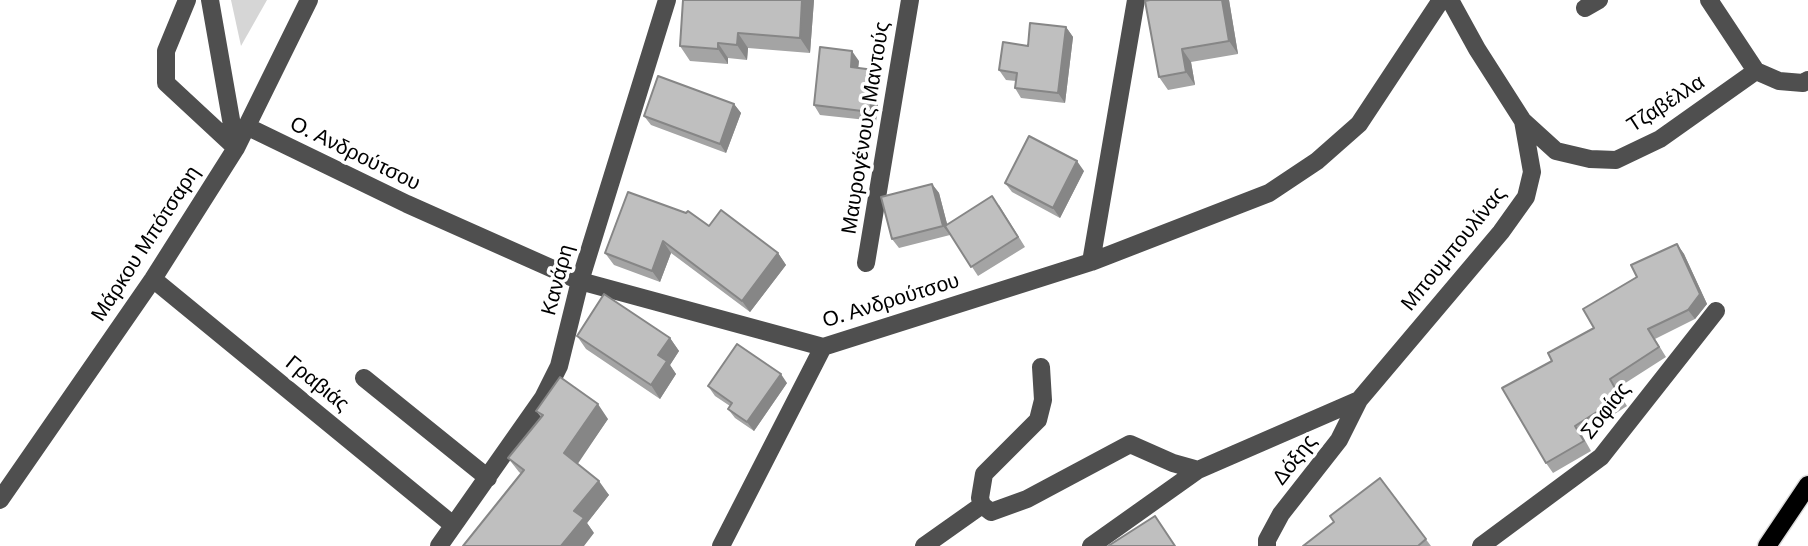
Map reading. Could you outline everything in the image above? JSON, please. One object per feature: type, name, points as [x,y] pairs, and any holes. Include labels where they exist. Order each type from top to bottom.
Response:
[{"type":"main road","points":[[1767,546],[1808,485]]},
{"type":"street","points":[[187,0],[166,51],[166,83],[236,148]]},
{"type":"street","points":[[210,0],[236,148]]},
{"type":"street","name":"Μάρκου Μπότσαρη","points":[[0,500],[153,279],[236,148],[309,0]]},
{"type":"street","name":"Μαυρογένους Μαντούς","points":[[866,263],[910,0]]},
{"type":"street","points":[[1091,262],[1136,0]]},
{"type":"street","name":"Ο. Ανδρούτσου","points":[[246,126],[407,204],[580,281],[823,347],[850,341],[1091,262],[1269,193],[1317,161],[1359,124],[1441,0]]},
{"type":"street","name":"Μπουμπουλίνας","points":[[1359,400],[1501,232],[1526,197],[1532,172],[1523,121],[1477,49],[1450,0]]},
{"type":"street","points":[[1709,0],[1756,71],[1779,81],[1802,83],[1808,80]]},
{"type":"street","name":"Κανάρη","points":[[439,546],[543,398],[559,366],[580,281],[660,1]]},
{"type":"street","name":"Τζαβέλλα","points":[[1523,121],[1556,151],[1590,159],[1616,160],[1660,139],[1756,71]]},
{"type":"street","name":"Γραβιάς","points":[[153,279],[453,525]]},
{"type":"street","name":"Σοφίας","points":[[1481,546],[1601,457],[1716,312]]},
{"type":"street","points":[[722,546],[823,347]]},
{"type":"street","points":[[1041,367],[1043,400],[1038,420],[985,474],[980,498],[982,505],[991,512],[1027,499],[1130,444],[1198,470]]},
{"type":"street","points":[[364,378],[488,478]]},
{"type":"street","points":[[1091,546],[1198,470],[1359,400]]},
{"type":"street","name":"Δόξης","points":[[1267,546],[1267,540],[1281,514],[1339,440],[1359,400]]},
{"type":"street","points":[[924,546],[982,505]]},
{"type":"shaded area","points":[[231,0],[267,0],[241,46]]},
{"type":"building","points":[[683,0],[802,0],[800,38],[738,33],[737,45],[718,43],[718,49],[680,46]]},
{"type":"building","points":[[1222,0],[1229,41],[1182,49],[1186,72],[1159,77],[1145,1]]},
{"type":"building","points":[[1030,23],[1066,27],[1058,93],[1015,88],[1017,73],[999,70],[1003,42],[1028,46]]},
{"type":"building","points":[[820,47],[852,51],[851,67],[874,70],[870,112],[814,105]]},
{"type":"building","points":[[658,76],[734,104],[720,144],[644,116]]},
{"type":"building","points":[[1029,136],[1077,161],[1053,208],[1005,183]]},
{"type":"building","points":[[932,184],[943,226],[892,239],[881,197]]},
{"type":"building","points":[[628,192],[686,213],[688,211],[709,226],[721,210],[778,253],[742,301],[663,241],[652,271],[605,253]]},
{"type":"building","points":[[992,196],[1018,237],[971,267],[945,226]]},
{"type":"building","points":[[1677,244],[1700,294],[1688,310],[1648,329],[1659,347],[1610,379],[1620,397],[1575,426],[1584,441],[1546,463],[1502,388],[1552,361],[1548,353],[1594,328],[1583,309],[1637,277],[1631,265]]},
{"type":"building","points":[[604,294],[670,338],[658,355],[667,361],[651,385],[577,336]]},
{"type":"building","points":[[737,344],[781,374],[747,422],[728,409],[732,403],[708,386]]},
{"type":"building","points":[[560,377],[598,404],[564,453],[599,481],[574,511],[584,518],[561,546],[463,546],[524,470],[508,458],[543,415],[536,411]]},
{"type":"building","points":[[1380,478],[1426,539],[1418,546],[1303,546],[1334,522],[1330,516]]},
{"type":"building","points":[[1155,516],[1175,546],[1108,546]]}]
